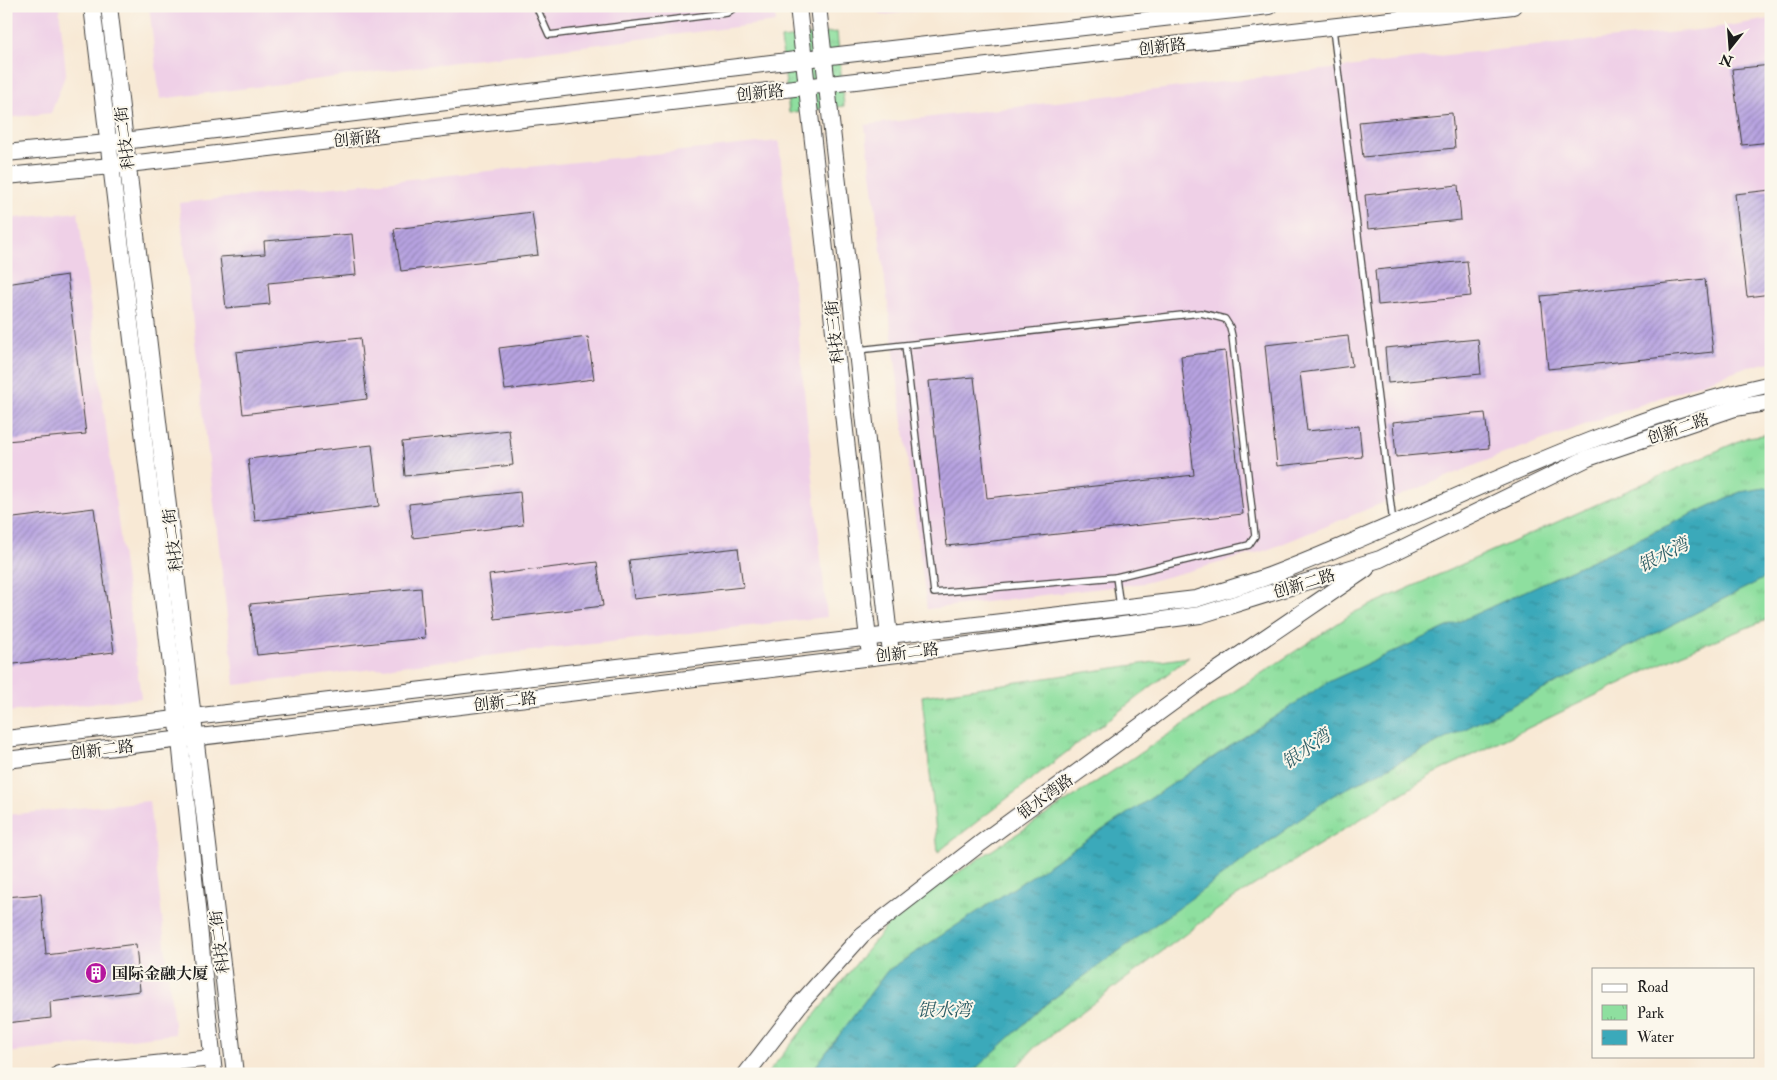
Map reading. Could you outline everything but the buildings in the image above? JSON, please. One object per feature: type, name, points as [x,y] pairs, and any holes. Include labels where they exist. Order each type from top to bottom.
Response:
[{"type":"street","name":"科技二街","points":[[92,6],[110,166],[184,718],[235,1074]]},
{"type":"street","name":"科技二街","points":[[110,6],[184,718]]},
{"type":"street","name":"科技三街","points":[[798,6],[870,657]]},
{"type":"street","name":"科技三街","points":[[818,6],[890,654]]},
{"type":"street","name":"创新路","points":[[6,153],[125,141],[804,59],[1269,6]]},
{"type":"street","name":"创新路","points":[[6,176],[110,166],[1513,6]]},
{"type":"street","name":"创新二路","points":[[6,739],[1196,599],[1268,576],[1587,440],[1730,393],[1771,384]]},
{"type":"street","name":"创新二路","points":[[6,760],[870,657],[1200,615],[1380,559],[1588,458],[1735,408],[1771,402]]},
{"type":"street","name":"银水湾路","points":[[746,1074],[801,1003],[862,935],[981,843],[1203,680],[1380,559]]},
{"type":"street","name":"科技二街","points":[[187,739],[213,1066]]},
{"type":"street","points":[[59,1074],[213,1066]]},
{"type":"lane","points":[[536,6],[549,35],[727,13],[737,6]]},
{"type":"lane","points":[[1333,27],[1393,523]]},
{"type":"lane","points":[[856,350],[1201,313],[1225,319],[1230,327],[1232,336],[1255,536],[1249,545],[1116,577],[934,593],[905,345]]},
{"type":"lane","points":[[1116,577],[1120,608]]},
{"type":"shaded area","points":[[6,6],[59,6],[66,73],[51,113],[6,118]]},
{"type":"shaded area","points":[[149,6],[774,6],[776,22],[160,99]]},
{"type":"shaded area","points":[[869,6],[957,6],[882,15]]},
{"type":"shaded area","points":[[1771,19],[1771,362],[1743,368],[1498,456],[1267,550],[1144,583],[927,609],[865,125],[1455,54],[1708,29]]},
{"type":"shaded area","points":[[779,141],[827,617],[235,685],[179,203]]},
{"type":"shaded area","points":[[78,212],[141,698],[6,712],[6,219]]},
{"type":"shaded area","points":[[149,801],[175,1034],[6,1053],[6,815]]},
{"type":"green space","points":[[837,32],[844,106],[789,113],[781,39]]},
{"type":"green space","points":[[1771,434],[1771,618],[1681,654],[1433,774],[1232,899],[1035,1047],[1010,1074],[767,1074],[898,912],[1355,612],[1748,437]]},
{"type":"green space","points":[[1189,657],[938,852],[922,696]]},
{"type":"water","name":"银水湾","points":[[1771,487],[1771,575],[1332,796],[1046,1004],[970,1074],[810,1074],[887,971],[1328,682],[1740,492]]},
{"type":"place","name":"国际金融大厦","points":[[96,973]]}]
